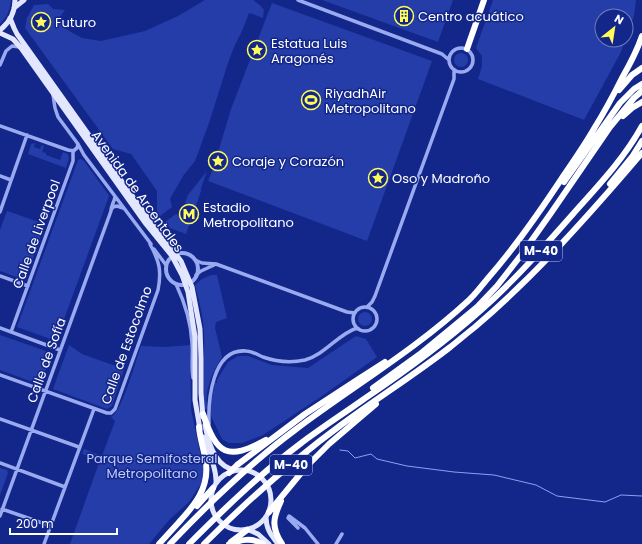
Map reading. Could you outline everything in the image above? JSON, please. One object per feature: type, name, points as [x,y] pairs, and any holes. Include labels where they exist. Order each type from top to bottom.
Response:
[{"type":"highway","points":[[467,49],[484,0]]},
{"type":"highway","points":[[170,544],[221,492],[293,431],[318,412],[406,352],[469,300],[506,258],[546,203],[591,134],[635,53],[642,36]]},
{"type":"highway","points":[[612,97],[632,75],[642,68]]},
{"type":"highway","points":[[546,203],[557,192],[623,99],[642,84]]},
{"type":"highway","points":[[332,420],[384,379],[420,354],[477,307],[497,286],[522,254],[610,127],[634,98],[642,91]]},
{"type":"highway","points":[[586,163],[623,116],[640,103]]},
{"type":"highway","name":"M-40","points":[[189,544],[254,482],[299,444],[422,358],[480,311],[502,291],[540,252],[608,175],[626,153],[642,126]]},
{"type":"highway","name":"M-40","points":[[204,544],[259,491],[306,452],[450,348],[508,297],[553,253],[568,236],[632,157],[642,141]]},
{"type":"highway","points":[[568,236],[642,153]]},
{"type":"highway","points":[[629,168],[642,158]]},
{"type":"highway","points":[[233,469],[281,431],[310,411],[376,367],[406,352]]},
{"type":"highway","points":[[267,515],[306,467],[329,444],[372,408],[385,394]]},
{"type":"highway","points":[[203,414],[214,440],[220,447],[232,452],[250,448],[281,431]]},
{"type":"highway","points":[[160,544],[190,510],[201,493],[207,475],[199,427]]},
{"type":"highway","points":[[179,522],[214,486]]},
{"type":"highway","points":[[282,544],[274,527],[274,519],[284,494]]},
{"type":"highway","points":[[228,544],[248,530]]},
{"type":"highway","points":[[228,544],[245,540],[252,540],[263,544]]},
{"type":"main road","points":[[0,30],[5,26],[10,18],[15,0]]},
{"type":"main road","points":[[14,8],[24,0]]},
{"type":"main road","name":"Avenida de Arcentales","points":[[10,18],[17,34],[176,254],[182,275],[192,287],[200,329],[201,393],[203,414],[208,438],[217,457],[233,469]]},
{"type":"main road","name":"Avenida de Arcentales","points":[[0,34],[13,39],[21,48],[146,224],[176,254]]},
{"type":"main road","name":"Avenida de Arcentales","points":[[188,283],[195,337],[196,410],[199,427],[215,471],[216,478],[214,486]]},
{"type":"main road","points":[[269,544],[258,534],[248,530],[226,526],[218,519],[213,510],[211,498],[214,486],[233,469],[252,472],[263,479],[267,485],[270,492],[271,502],[267,515],[267,529],[278,544]]},
{"type":"main road","points":[[248,530],[262,522],[267,515]]},
{"type":"street","points":[[298,0],[442,54],[449,60]]},
{"type":"street","points":[[0,65],[7,49],[12,46],[21,48]]},
{"type":"street","points":[[442,54],[451,53],[460,48],[467,49],[472,55],[473,63],[468,70],[461,72],[454,79]]},
{"type":"street","points":[[451,53],[449,64],[454,70],[461,72]]},
{"type":"street","points":[[366,307],[372,302],[454,79],[454,70]]},
{"type":"street","name":"Calle de Estocolmo","points":[[53,92],[58,117],[78,144],[81,151],[166,265]]},
{"type":"street","points":[[0,126],[73,152],[81,151]]},
{"type":"street","points":[[0,212],[27,135]]},
{"type":"street","name":"Calle de Liverpool","points":[[11,332],[73,161],[73,152],[77,148],[78,144]]},
{"type":"street","points":[[0,176],[11,180]]},
{"type":"street","name":"Calle de Sofía","points":[[0,516],[111,211],[111,206],[115,196]]},
{"type":"street","points":[[111,211],[113,207],[117,206],[121,207],[126,212]]},
{"type":"street","name":"Calle de Estocolmo","points":[[44,544],[94,409],[111,413],[114,408],[158,290],[160,274],[156,258],[150,244]]},
{"type":"street","points":[[216,264],[201,271],[188,283],[176,284],[168,276],[166,268],[168,260],[176,254],[187,254],[202,263],[216,264],[347,312],[355,313]]},
{"type":"street","points":[[195,260],[198,267],[196,275]]},
{"type":"street","points":[[0,276],[28,286]]},
{"type":"street","name":"Avenida de Arcentales","points":[[176,284],[185,304],[191,330],[193,355],[192,370],[195,390]]},
{"type":"street","points":[[347,312],[353,318],[357,328],[368,331],[374,327],[378,321],[372,302]]},
{"type":"street","points":[[353,318],[355,313],[360,308],[366,307],[374,310]]},
{"type":"street","points":[[0,328],[60,350]]},
{"type":"street","points":[[209,430],[208,408],[210,393],[215,375],[221,363],[226,358],[232,354],[245,351],[284,362],[306,360],[322,352],[348,332],[357,328]]},
{"type":"street","points":[[0,375],[94,409]]},
{"type":"street","points":[[0,418],[79,447]]},
{"type":"street","points":[[0,463],[65,487]]},
{"type":"street","points":[[2,509],[51,526]]},
{"type":"street","points":[[298,528],[288,518],[290,516],[305,528],[318,544]]},
{"type":"street","points":[[336,544],[342,534]]},
{"type":"green space","points":[[0,0],[11,0],[8,13],[0,24]]},
{"type":"green space","points":[[205,0],[253,0],[264,9],[263,18],[249,13],[228,63],[195,161],[183,176],[170,199],[172,207],[160,216],[157,211],[157,191],[131,154],[113,149],[25,28],[27,18],[34,5],[48,4],[53,9],[65,10],[60,17],[64,27],[71,32],[82,38],[101,41],[145,31],[178,16]]},
{"type":"green space","points":[[322,0],[453,0],[438,42]]},
{"type":"green space","points":[[493,0],[636,0],[634,16],[634,8],[594,8],[594,48],[622,48],[584,120],[478,79],[482,66],[482,56],[476,48]]},
{"type":"green space","name":"RiyadhAir Metropolitano","points":[[272,3],[432,61],[367,241],[208,181],[231,109]]},
{"type":"green space","points":[[458,53],[464,53],[468,57],[468,63],[464,67],[458,67],[454,63],[454,57]]},
{"type":"green space","points":[[35,143],[34,147],[40,149],[42,145],[44,146],[42,152],[60,160],[63,152],[68,154],[69,158],[66,168],[28,154],[31,144]]},
{"type":"green space","points":[[81,159],[109,196],[56,341],[17,327],[78,160]]},
{"type":"green space","points":[[207,171],[186,234],[170,228],[165,222],[176,214],[185,218],[190,205],[185,203],[188,195]]},
{"type":"green space","points":[[7,211],[45,224],[26,277],[22,279],[0,271],[0,230]]},
{"type":"green space","points":[[211,275],[217,275],[227,318],[216,322],[215,328],[222,357],[209,383],[207,409],[205,409],[204,331],[202,313],[195,285],[202,279]]},
{"type":"green space","points":[[362,312],[368,312],[372,316],[372,322],[368,326],[362,326],[358,322],[358,316]]},
{"type":"green space","points":[[0,335],[49,352],[51,356],[41,382],[38,384],[0,370]]},
{"type":"green space","points":[[356,336],[366,339],[377,357],[263,435],[242,443],[229,443],[222,439],[211,416],[210,406],[215,383],[217,383],[217,380],[228,362],[238,356],[248,356],[272,365],[308,368]]},
{"type":"green space","points":[[69,345],[82,354],[124,369],[112,406],[107,409],[53,389]]},
{"type":"green space","name":"Parque Semifosteral Metropolitano","points":[[190,345],[191,409],[204,471],[202,482],[189,502],[170,519],[149,544],[70,544],[100,460],[82,454],[84,449],[102,456],[115,421],[111,417],[120,406],[141,346],[165,347]]},
{"type":"green space","points":[[0,468],[7,470],[8,473],[0,495]]},
{"type":"waterway","points":[[340,450],[348,451],[355,458],[371,454],[377,459],[407,466],[494,475],[536,485],[557,496],[605,502],[621,495],[642,496]]},
{"type":"place","name":"Centro acuático","points":[[404,16]]},
{"type":"place","name":"Futuro","points":[[41,22]]},
{"type":"place","name":"Estatua Luis Aragonés","points":[[257,50]]},
{"type":"place","name":"RiyadhAir Metropolitano","points":[[311,100]]},
{"type":"place","name":"Coraje y Corazón","points":[[218,161]]},
{"type":"place","name":"Oso y Madroño","points":[[378,178]]},
{"type":"place","name":"Estadio Metropolitano","points":[[189,214]]}]
